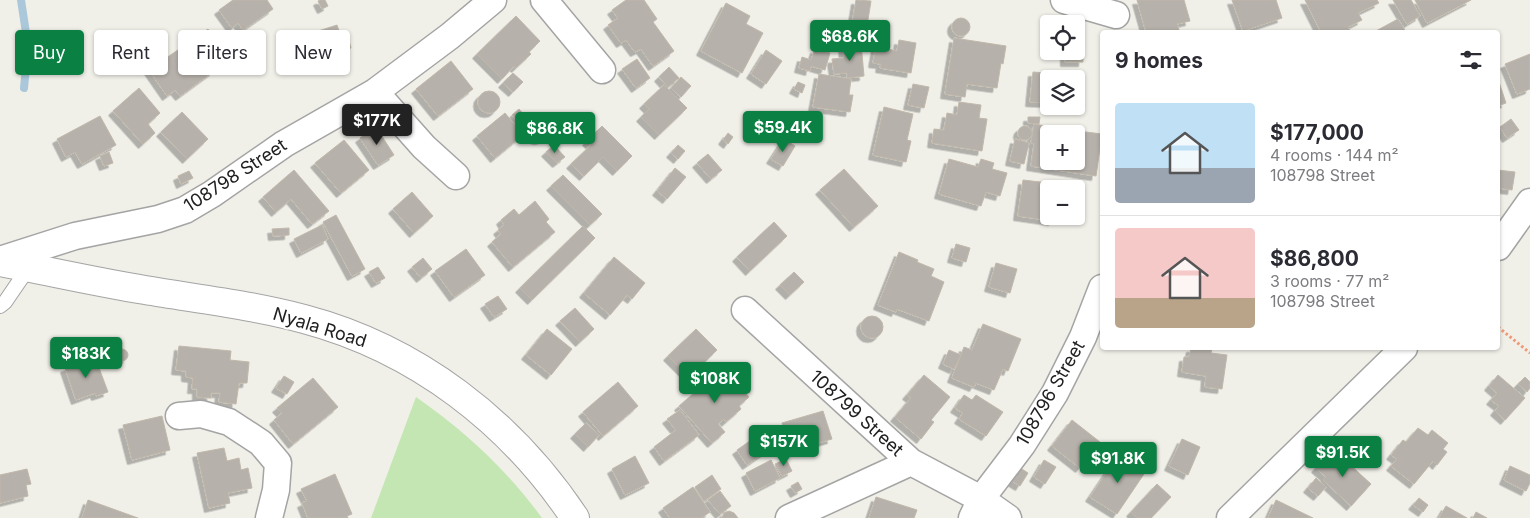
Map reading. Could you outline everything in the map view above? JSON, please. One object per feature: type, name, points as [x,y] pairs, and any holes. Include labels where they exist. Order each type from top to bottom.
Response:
[{"type":"street","name":"108798 Street","points":[[0,261],[75,236],[158,219],[185,210],[212,194],[284,144],[375,92],[450,36],[493,0]]},
{"type":"street","points":[[544,0],[602,70]]},
{"type":"street","points":[[1064,0],[1116,16]]},
{"type":"street","points":[[375,92],[424,147],[456,176]]},
{"type":"street","points":[[1500,238],[1530,202]]},
{"type":"street","name":"Nyala Road","points":[[0,261],[118,286],[268,311],[340,330],[374,344],[439,380],[469,401],[527,455],[552,485],[575,518]]},
{"type":"street","name":"108796 Street","points":[[976,508],[1022,445],[1055,393],[1083,337],[1100,293]]},
{"type":"street","name":"108799 Street","points":[[745,310],[911,462],[976,508],[1008,518]]},
{"type":"street","points":[[1230,518],[1402,350]]},
{"type":"street","points":[[179,416],[201,414],[229,422],[261,443],[278,463],[276,490],[269,518]]},
{"type":"street","points":[[789,518],[911,462]]},
{"type":"lane","points":[[0,306],[5,302],[29,267]]},
{"type":"path","points":[[1500,329],[1530,352]]},
{"type":"green space","points":[[416,397],[452,424],[484,452],[514,483],[542,518],[371,518]]},
{"type":"building","points":[[233,0],[267,0],[273,9],[243,30],[238,23],[232,28],[219,10]]},
{"type":"building","points":[[325,0],[328,6],[322,9],[318,1]]},
{"type":"building","points":[[626,0],[644,0],[657,19],[653,22],[674,51],[653,66],[641,49],[635,52],[626,40],[621,43],[608,25],[618,18],[612,10]]},
{"type":"building","points":[[856,0],[871,1],[866,32],[851,30]]},
{"type":"building","points":[[1137,0],[1184,0],[1190,21],[1177,24],[1179,30],[1145,30]]},
{"type":"building","points":[[1232,0],[1276,0],[1282,18],[1243,30]]},
{"type":"building","points":[[1305,0],[1377,0],[1379,3],[1358,13],[1362,20],[1348,27],[1350,30],[1320,30]]},
{"type":"building","points":[[1393,0],[1411,0],[1420,16],[1407,24]]},
{"type":"building","points":[[1415,0],[1471,0],[1427,23]]},
{"type":"building","points":[[726,3],[750,16],[746,24],[763,33],[742,73],[701,51]]},
{"type":"building","points":[[516,16],[540,41],[529,52],[531,54],[516,68],[514,66],[502,79],[477,54]]},
{"type":"building","points":[[961,18],[967,21],[970,27],[967,33],[961,36],[955,33],[952,27],[955,21]]},
{"type":"building","points":[[1398,19],[1405,30],[1378,30]]},
{"type":"building","points":[[337,25],[339,30],[321,30]]},
{"type":"building","points":[[954,38],[1006,46],[997,88],[967,84],[965,97],[945,94]]},
{"type":"building","points":[[899,40],[916,43],[911,73],[880,68],[881,64],[873,63],[877,41],[888,43],[887,49],[897,51]]},
{"type":"building","points":[[861,43],[864,76],[847,78],[847,73],[834,74],[832,59],[844,58],[843,45]]},
{"type":"building","points":[[815,49],[830,53],[825,70],[811,66],[810,71],[799,68],[802,57],[811,60]]},
{"type":"building","points":[[178,50],[178,75],[209,75],[180,96],[175,90],[167,96],[152,75],[168,75],[168,57]]},
{"type":"building","points":[[766,50],[782,61],[766,84],[751,74]]},
{"type":"building","points":[[1530,54],[1530,89],[1517,94],[1505,64]]},
{"type":"building","points":[[637,59],[650,78],[636,88],[622,69]]},
{"type":"building","points":[[1065,60],[1083,60],[1083,62],[1065,62]]},
{"type":"building","points":[[451,61],[473,89],[438,116],[416,89]]},
{"type":"building","points":[[669,67],[679,78],[668,87],[659,77]]},
{"type":"building","points":[[1033,72],[1040,73],[1040,103],[1030,102]]},
{"type":"building","points":[[513,73],[523,82],[513,92],[503,83]]},
{"type":"building","points":[[819,74],[851,79],[849,95],[853,95],[850,112],[813,107]]},
{"type":"building","points":[[681,77],[691,86],[681,97],[671,88]]},
{"type":"building","points":[[798,82],[805,85],[802,93],[794,89]]},
{"type":"building","points":[[913,84],[929,87],[924,108],[908,105]]},
{"type":"building","points":[[664,85],[687,108],[659,135],[641,117],[649,109],[644,104]]},
{"type":"building","points":[[1500,85],[1506,103],[1500,105]]},
{"type":"building","points":[[139,88],[160,113],[148,124],[155,133],[143,144],[113,111]]},
{"type":"building","points":[[489,91],[497,94],[500,102],[497,110],[489,113],[481,110],[478,102],[481,94]]},
{"type":"building","points":[[959,102],[981,105],[979,118],[987,119],[982,151],[932,143],[934,129],[944,130],[947,113],[957,115]]},
{"type":"building","points":[[884,107],[913,114],[907,140],[911,141],[906,162],[873,155]]},
{"type":"building","points":[[519,109],[525,116],[518,122],[512,115]]},
{"type":"building","points":[[182,112],[208,139],[187,159],[161,132]]},
{"type":"building","points":[[505,113],[523,135],[495,158],[477,136]]},
{"type":"building","points":[[100,116],[116,145],[82,164],[75,152],[66,157],[57,139]]},
{"type":"building","points":[[1028,117],[1040,117],[1039,124],[1028,123]]},
{"type":"building","points":[[1511,119],[1519,130],[1507,138],[1500,127]]},
{"type":"building","points":[[536,124],[542,124],[547,129],[545,138],[536,140],[531,135],[531,129]]},
{"type":"building","points":[[1034,124],[1040,125],[1040,167],[1031,166],[1034,144],[1031,143]]},
{"type":"building","points":[[602,126],[632,156],[617,171],[603,157],[584,176],[571,164],[591,145],[587,141]]},
{"type":"building","points":[[1022,126],[1028,126],[1032,133],[1028,140],[1022,140],[1018,136],[1018,130]]},
{"type":"building","points":[[376,127],[394,155],[378,165],[360,138]]},
{"type":"building","points":[[1085,132],[1100,134],[1096,176],[1057,170],[1085,170]]},
{"type":"building","points":[[728,133],[733,137],[728,144],[723,140]]},
{"type":"building","points":[[784,139],[795,146],[783,166],[771,159]]},
{"type":"building","points":[[1015,139],[1029,143],[1024,164],[1010,161]]},
{"type":"building","points":[[344,140],[369,170],[341,193],[315,163]]},
{"type":"building","points":[[554,145],[565,157],[557,163],[546,152]]},
{"type":"building","points":[[678,145],[685,151],[678,159],[671,153]]},
{"type":"building","points":[[109,152],[113,163],[104,166],[100,156]]},
{"type":"building","points":[[708,154],[722,170],[711,179],[697,163]]},
{"type":"building","points":[[949,159],[978,167],[981,159],[994,163],[992,169],[1007,173],[1000,196],[986,192],[981,206],[939,194]]},
{"type":"building","points":[[675,168],[686,177],[667,199],[657,191]]},
{"type":"building","points":[[844,169],[878,206],[854,227],[820,190]]},
{"type":"building","points":[[294,170],[329,211],[312,224],[291,199],[276,212],[263,197]]},
{"type":"building","points":[[1500,170],[1515,172],[1512,190],[1500,188]]},
{"type":"building","points":[[189,171],[193,178],[181,184],[178,176]]},
{"type":"building","points":[[563,175],[602,214],[590,225],[551,186]]},
{"type":"building","points":[[1023,180],[1040,182],[1040,219],[1018,216]]},
{"type":"building","points":[[412,192],[433,216],[414,233],[393,209]]},
{"type":"building","points":[[535,201],[549,219],[546,222],[555,232],[513,267],[492,242],[501,234],[498,230],[504,225],[501,220],[514,209],[519,215]]},
{"type":"building","points":[[336,215],[365,269],[352,276],[323,222]]},
{"type":"building","points":[[774,222],[787,236],[750,271],[737,257]]},
{"type":"building","points":[[322,225],[328,239],[301,253],[294,239]]},
{"type":"building","points":[[583,226],[595,238],[532,300],[520,288]]},
{"type":"building","points":[[289,228],[289,235],[273,236],[272,229]]},
{"type":"building","points":[[956,244],[970,248],[966,262],[952,258]]},
{"type":"building","points":[[466,249],[485,275],[454,297],[435,271]]},
{"type":"building","points":[[899,252],[934,269],[931,276],[944,282],[929,321],[897,309],[896,312],[878,305]]},
{"type":"building","points":[[614,257],[645,283],[632,299],[627,295],[610,315],[584,293]]},
{"type":"building","points":[[423,258],[432,269],[421,278],[412,267]]},
{"type":"building","points":[[996,263],[1017,269],[1010,293],[989,287]]},
{"type":"building","points":[[378,267],[385,278],[376,283],[369,272]]},
{"type":"building","points":[[794,272],[804,282],[790,295],[780,285]]},
{"type":"building","points":[[498,296],[507,309],[494,317],[485,304]]},
{"type":"building","points":[[575,308],[594,329],[580,342],[560,321]]},
{"type":"building","points":[[872,316],[880,319],[883,327],[880,335],[872,338],[864,335],[861,327],[864,319]]},
{"type":"building","points":[[983,324],[1021,339],[1008,371],[1003,369],[994,390],[976,383],[974,387],[952,378],[964,347],[972,350]]},
{"type":"building","points":[[547,329],[572,349],[551,375],[526,355]]},
{"type":"building","points":[[696,329],[717,350],[689,377],[668,356]]},
{"type":"building","points":[[179,346],[231,351],[230,360],[249,362],[247,383],[239,383],[236,404],[219,402],[220,393],[211,393],[211,398],[197,397],[197,389],[192,389],[193,378],[186,377],[186,371],[176,370]]},
{"type":"building","points":[[120,349],[124,349],[128,355],[124,361],[120,361],[116,357],[116,353]]},
{"type":"building","points":[[949,350],[961,355],[954,369],[943,364]]},
{"type":"building","points":[[1191,350],[1212,350],[1211,353],[1227,355],[1222,389],[1205,387],[1206,376],[1182,372],[1184,357],[1189,357]]},
{"type":"building","points":[[95,357],[108,392],[96,396],[95,393],[76,400],[65,368]]},
{"type":"building","points":[[723,368],[749,397],[739,406],[741,409],[726,422],[724,419],[718,424],[725,432],[712,443],[679,406]]},
{"type":"building","points":[[924,375],[950,397],[931,420],[934,422],[921,439],[895,417],[911,398],[907,395]]},
{"type":"building","points":[[1498,375],[1525,398],[1505,420],[1495,411],[1499,406],[1491,400],[1497,393],[1489,386]]},
{"type":"building","points":[[284,376],[294,382],[287,394],[276,388]]},
{"type":"building","points":[[1525,377],[1530,382],[1530,388],[1527,392],[1518,384]]},
{"type":"building","points":[[313,378],[338,407],[293,444],[274,420],[282,413],[277,408]]},
{"type":"building","points":[[618,382],[638,406],[603,436],[583,412]]},
{"type":"building","points":[[964,395],[972,400],[976,395],[1003,412],[986,436],[959,419],[963,413],[955,408]]},
{"type":"building","points":[[680,410],[699,435],[664,461],[654,447],[676,430],[667,419]]},
{"type":"building","points":[[823,411],[832,439],[789,451],[782,423]]},
{"type":"building","points":[[162,416],[170,450],[132,460],[123,425]]},
{"type":"building","points":[[1072,420],[1100,442],[1080,468],[1052,446]]},
{"type":"building","points":[[586,423],[599,435],[588,447],[575,434]]},
{"type":"building","points":[[1418,428],[1428,435],[1432,430],[1448,443],[1443,449],[1447,452],[1437,465],[1433,461],[1414,484],[1391,466],[1397,459],[1391,455],[1403,440],[1406,442]]},
{"type":"building","points":[[767,429],[777,444],[747,465],[737,450]]},
{"type":"building","points":[[1182,439],[1200,447],[1188,475],[1169,466]]},
{"type":"building","points":[[224,448],[227,461],[239,458],[241,470],[248,468],[252,488],[228,493],[230,503],[209,508],[197,453]]},
{"type":"building","points":[[1333,449],[1371,484],[1351,506],[1323,480],[1326,477],[1316,468]]},
{"type":"building","points":[[1119,454],[1146,471],[1117,514],[1090,497]]},
{"type":"building","points":[[635,456],[649,483],[625,495],[612,469]]},
{"type":"building","points":[[786,459],[792,471],[782,476],[775,464]]},
{"type":"building","points":[[771,460],[780,478],[755,491],[746,473]]},
{"type":"building","points":[[1044,460],[1056,467],[1045,484],[1034,477]]},
{"type":"building","points":[[1510,466],[1530,475],[1530,483],[1526,491],[1504,480]]},
{"type":"building","points":[[1019,467],[1028,473],[1020,486],[1010,480]]},
{"type":"building","points":[[27,469],[31,484],[26,485],[28,496],[0,503],[0,475]]},
{"type":"building","points":[[335,474],[352,514],[347,516],[348,518],[308,518],[302,503],[307,501],[301,489]]},
{"type":"building","points":[[712,475],[721,489],[704,501],[695,487]]},
{"type":"building","points":[[1316,478],[1326,487],[1318,496],[1308,488]]},
{"type":"building","points":[[798,482],[802,489],[795,493],[791,486]]},
{"type":"building","points":[[1157,484],[1171,497],[1151,518],[1137,518],[1131,512]]},
{"type":"building","points":[[693,487],[710,512],[701,518],[670,518],[663,508]]},
{"type":"building","points":[[720,491],[731,506],[720,514],[708,500]]},
{"type":"building","points":[[876,497],[917,510],[914,518],[869,518]]},
{"type":"building","points":[[1419,498],[1428,505],[1423,512],[1413,505]]},
{"type":"building","points":[[88,500],[138,518],[82,518]]},
{"type":"building","points":[[1276,500],[1313,518],[1268,518]]},
{"type":"building","points":[[1446,506],[1467,518],[1439,518]]},
{"type":"building","points":[[729,511],[738,518],[722,518],[724,513]]},
{"type":"building","points":[[1476,512],[1487,518],[1473,518]]},
{"type":"waterway","points":[[21,0],[28,46],[24,88]]}]
